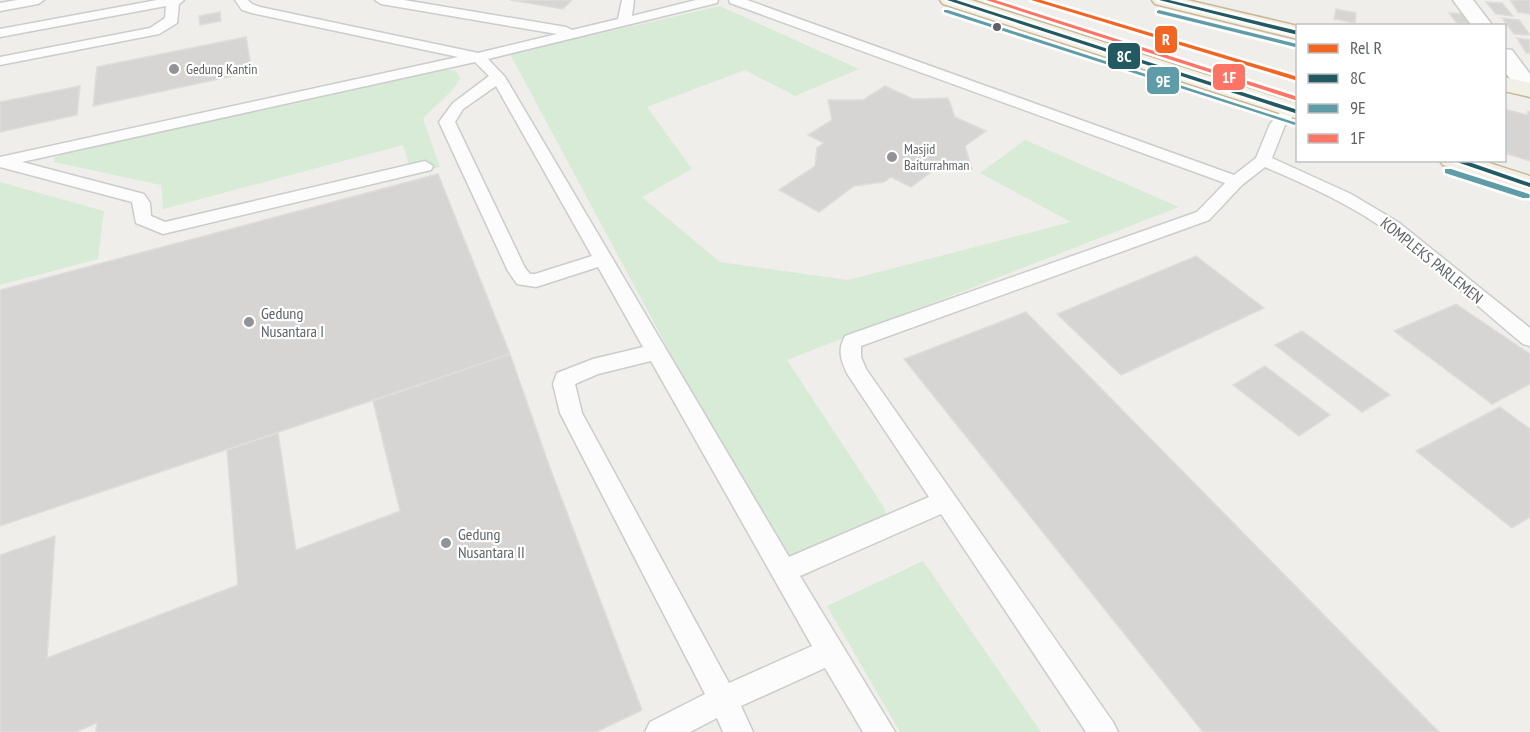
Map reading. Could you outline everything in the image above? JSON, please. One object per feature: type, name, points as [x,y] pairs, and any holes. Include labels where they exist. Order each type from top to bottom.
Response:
[{"type":"highway","points":[[950,0],[1289,115]]},
{"type":"highway","points":[[1162,0],[1296,33]]},
{"type":"highway","points":[[1506,84],[1530,90]]},
{"type":"highway","points":[[1458,162],[1530,185]]},
{"type":"street","points":[[1463,0],[1481,24]]},
{"type":"street","points":[[1506,58],[1530,90]]},
{"type":"lane","points":[[0,7],[38,0]]},
{"type":"lane","points":[[0,33],[175,0],[172,20],[154,31],[0,61]]},
{"type":"lane","points":[[241,0],[247,7],[257,10],[478,57],[498,77],[830,652],[880,732]]},
{"type":"lane","points":[[381,0],[573,32]]},
{"type":"lane","points":[[624,21],[628,0]]},
{"type":"lane","points":[[0,163],[478,57],[573,32],[712,0]]},
{"type":"lane","points":[[735,0],[1236,181]]},
{"type":"lane","points":[[498,77],[458,106],[447,122],[517,271],[524,279],[536,281],[603,259]]},
{"type":"lane","points":[[1103,732],[850,360],[848,349],[852,341],[1203,216],[1267,153],[1289,115]]},
{"type":"lane","name":"KOMPLEKS PARLEMEN","points":[[1267,153],[1372,213],[1412,240],[1530,339]]},
{"type":"lane","points":[[0,163],[28,168],[138,198],[141,203],[142,219],[163,228],[424,166]]},
{"type":"lane","points":[[656,352],[593,367],[566,379],[564,384],[571,413],[738,732]]},
{"type":"lane","points":[[783,571],[946,501]]},
{"type":"lane","points":[[660,732],[723,700],[830,652]]},
{"type":"green space","points":[[720,6],[859,69],[795,96],[745,70],[647,107],[692,169],[642,197],[720,262],[848,280],[1071,222],[980,173],[1025,140],[1179,207],[787,360],[885,509],[886,537],[793,582],[510,54]]},
{"type":"green space","points":[[441,69],[456,71],[460,78],[449,94],[423,119],[440,167],[412,174],[403,145],[163,209],[161,185],[54,162],[54,158],[65,153]]},
{"type":"green space","points":[[0,182],[104,211],[98,259],[0,285]]},
{"type":"green space","points":[[923,561],[1041,732],[900,732],[827,606]]},
{"type":"building","points":[[510,0],[572,0],[563,9]]},
{"type":"building","points":[[1510,0],[1530,0],[1530,14],[1518,12]]},
{"type":"building","points":[[1486,2],[1502,3],[1513,16],[1496,14]]},
{"type":"building","points":[[1336,9],[1356,13],[1355,23],[1334,19]]},
{"type":"building","points":[[220,12],[221,21],[200,25],[199,16]]},
{"type":"building","points":[[1449,13],[1469,14],[1476,24],[1467,24],[1457,23]]},
{"type":"building","points":[[1502,18],[1519,20],[1530,35],[1514,34]]},
{"type":"building","name":"Gedung Kantin","points":[[246,37],[252,72],[93,106],[97,67]]},
{"type":"building","points":[[1517,38],[1530,40],[1530,53],[1526,53]]},
{"type":"building","points":[[80,86],[77,115],[0,132],[0,102]]},
{"type":"building","name":"Masjid Baiturrahman","points":[[885,86],[913,99],[948,98],[955,117],[986,131],[965,146],[972,169],[934,170],[911,187],[891,177],[884,182],[854,186],[819,212],[779,190],[815,166],[817,148],[824,143],[808,135],[832,120],[828,100],[863,100]]},
{"type":"building","points":[[1506,110],[1527,115],[1528,111],[1530,112],[1530,161],[1506,154]]},
{"type":"building","name":"Gedung Nusantara I","points":[[438,174],[510,354],[0,526],[0,290]]},
{"type":"building","points":[[1196,256],[1264,308],[1121,375],[1057,314]]},
{"type":"building","points":[[1456,304],[1530,354],[1530,384],[1492,404],[1394,331]]},
{"type":"building","points":[[1026,312],[1439,732],[1203,732],[904,359]]},
{"type":"building","points":[[1302,331],[1390,395],[1362,412],[1275,345]]},
{"type":"building","name":"Gedung Nusantara II","points":[[510,354],[550,468],[642,710],[596,732],[96,732],[97,723],[75,732],[0,732],[0,555],[55,536],[47,658],[238,585],[227,450],[278,433],[296,550],[400,511],[373,401]]},
{"type":"building","points":[[1265,366],[1330,415],[1299,436],[1233,385]]},
{"type":"building","points":[[1500,407],[1530,429],[1530,517],[1512,528],[1416,451]]},
{"type":"rail line","name":"R","points":[[1034,0],[1296,78]]},
{"type":"transit line","name":"8C","points":[[950,0],[1296,111]]},
{"type":"transit line","name":"1F","points":[[989,0],[1296,98]]},
{"type":"transit line","name":"8C","points":[[1162,0],[1296,33]]},
{"type":"transit line","name":"9E","points":[[946,11],[1294,123]]},
{"type":"transit line","name":"9E","points":[[1159,12],[1295,45]]},
{"type":"transit line","name":"8C","points":[[1460,162],[1530,185]]},
{"type":"transit line","name":"9E","points":[[1448,171],[1526,196]]},
{"type":"place","name":"Gedung Kantin","points":[[174,69]]},
{"type":"place","name":"Masjid Baiturrahman","points":[[892,157]]},
{"type":"place","name":"Gedung Nusantara I","points":[[249,322]]},
{"type":"place","name":"Gedung Nusantara II","points":[[446,543]]}]
